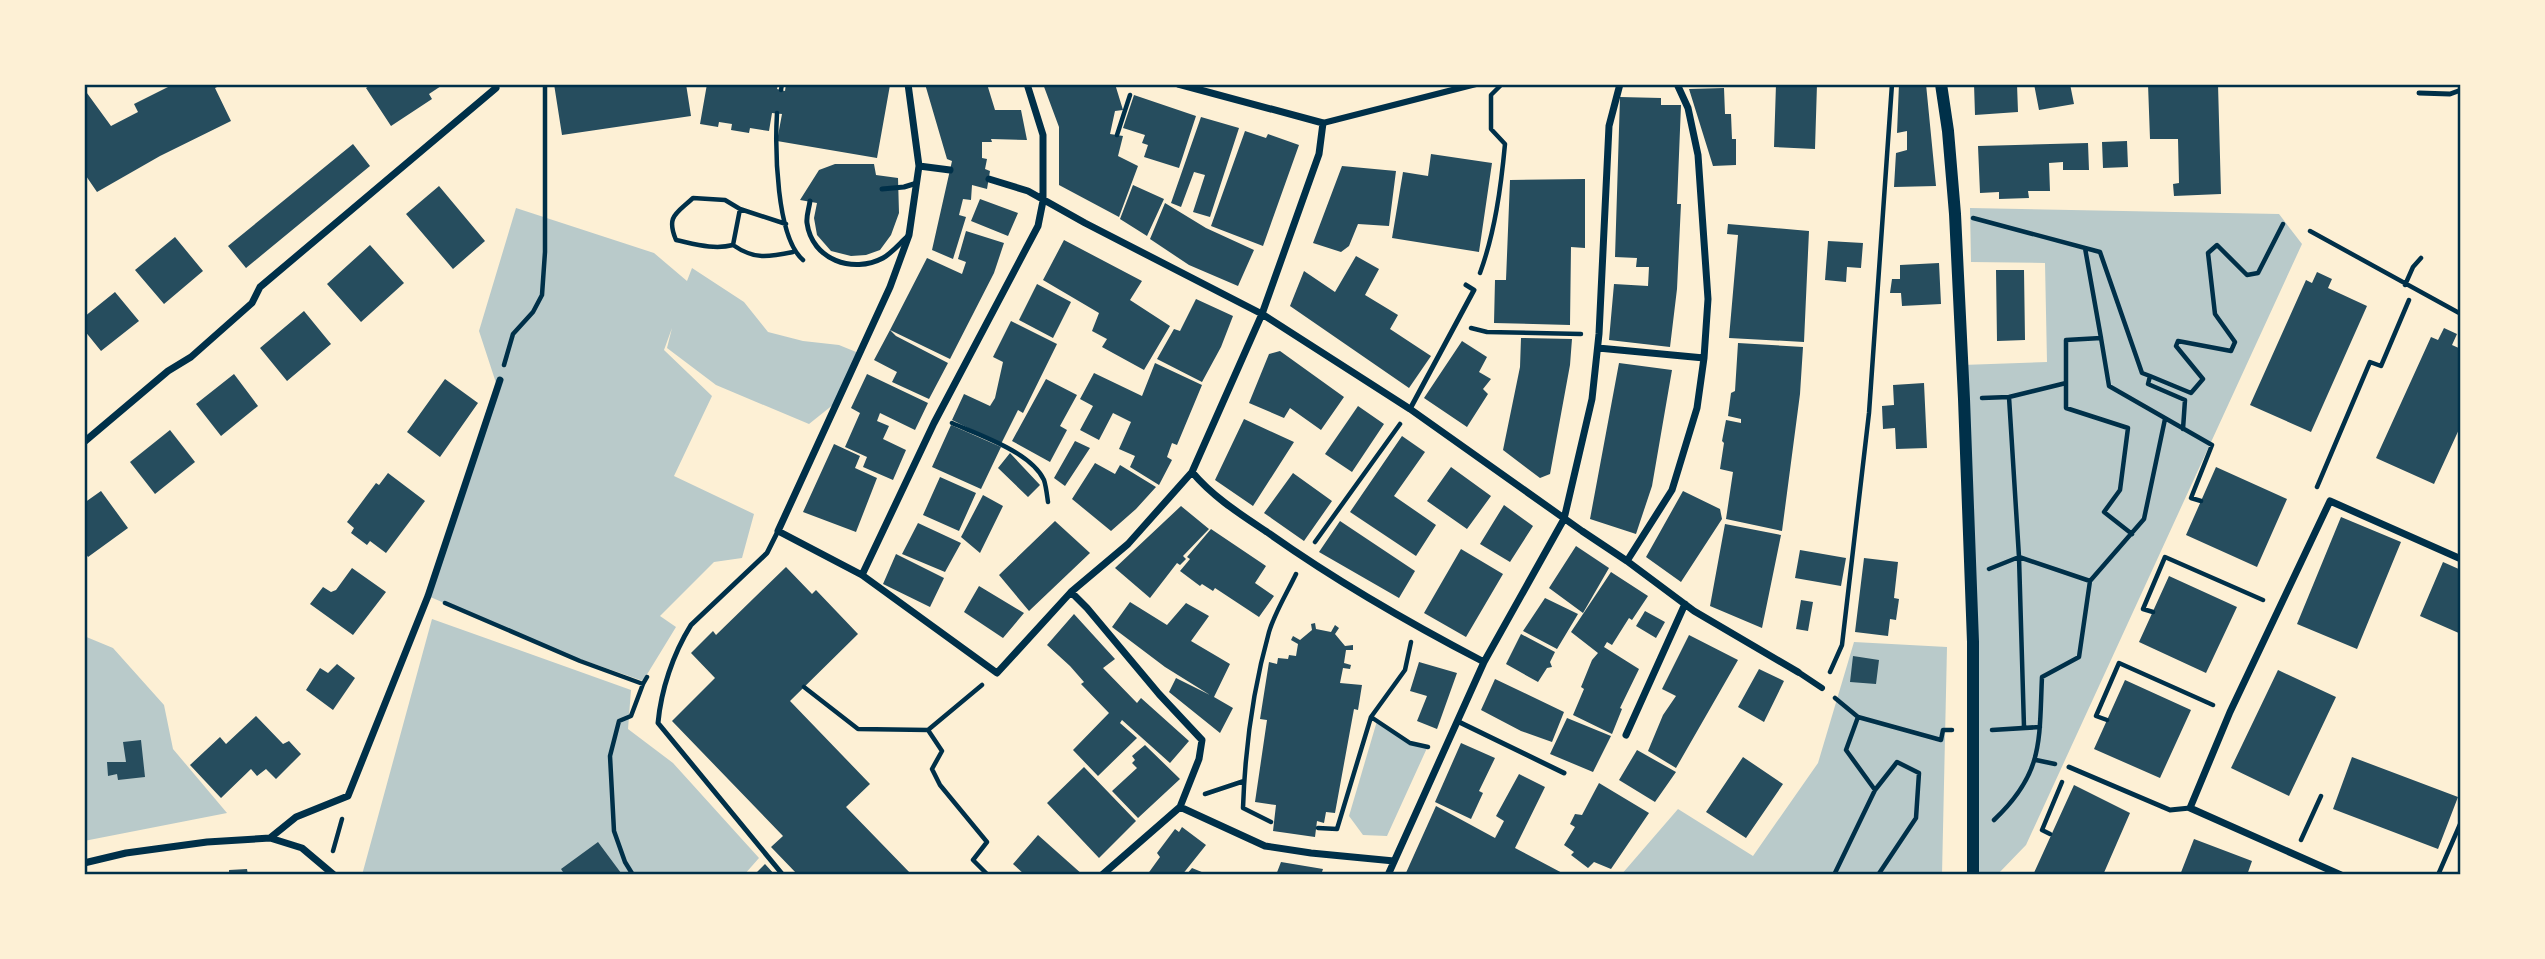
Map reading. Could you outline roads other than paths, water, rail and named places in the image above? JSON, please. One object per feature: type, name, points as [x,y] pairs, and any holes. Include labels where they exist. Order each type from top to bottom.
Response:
[{"type":"street","points":[[908,84],[919,162],[909,234],[890,287],[778,531],[862,575],[996,673],[1071,592],[1128,544],[1192,472],[1262,314],[1319,154],[1322,123]]},
{"type":"street","points":[[862,575],[938,416],[1038,226],[1043,201],[1043,135],[1027,84]]},
{"type":"street","points":[[1178,84],[1322,123],[1476,84]]},
{"type":"street","points":[[1388,875],[1484,662],[1564,519],[1592,399],[1599,334],[1609,126],[1620,84]]},
{"type":"street","points":[[1627,561],[1672,490],[1697,408],[1704,359],[1708,299],[1698,156],[1688,108],[1677,84]]},
{"type":"street","points":[[1941,84],[1955,214],[1964,399],[1973,642],[1973,875]]},
{"type":"street","points":[[84,442],[168,370],[191,357],[252,303],[260,287],[496,88]]},
{"type":"street","points":[[919,162],[950,170]]},
{"type":"street","points":[[989,179],[1028,191],[1262,314],[1410,409],[1685,604],[1822,688]]},
{"type":"street","points":[[1598,348],[1704,359]]},
{"type":"street","points":[[270,838],[296,817],[348,796],[428,596],[500,380]]},
{"type":"street","points":[[1192,472],[1208,491],[1304,558],[1415,626],[1484,662]]},
{"type":"street","points":[[2341,875],[2190,808],[2230,712],[2330,501],[2461,559]]},
{"type":"street","points":[[1071,592],[1158,694],[1202,740],[1199,759],[1180,807],[1102,875]]},
{"type":"street","points":[[1626,735],[1685,604]]},
{"type":"street","points":[[1180,807],[1265,846],[1394,861]]},
{"type":"street","points":[[84,863],[126,853],[207,842],[270,838],[302,848],[331,872]]},
{"type":"lane","points":[[2419,93],[2450,94],[2461,90]]},
{"type":"lane","points":[[882,189],[917,183]]},
{"type":"lane","points":[[810,201],[807,218],[811,238],[822,254],[841,263],[862,265],[884,257],[909,234]]},
{"type":"lane","points":[[1410,409],[1474,290],[1466,285]]},
{"type":"lane","points":[[778,531],[767,553],[691,625],[683,638],[661,695],[658,723],[783,875]]},
{"type":"lane","points":[[1457,721],[1564,773]]},
{"type":"lane","points":[[2069,767],[2170,810],[2190,808]]}]
